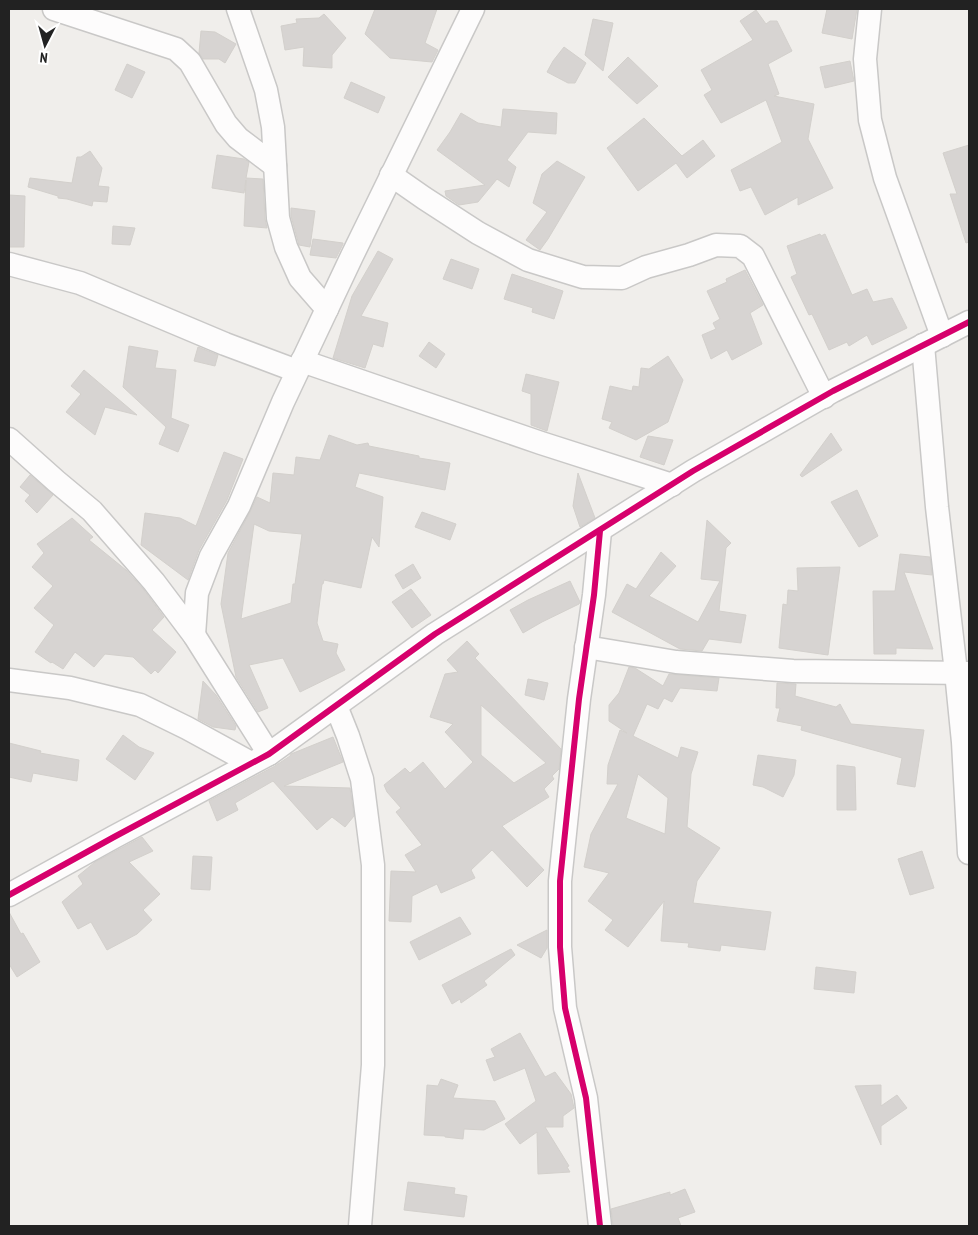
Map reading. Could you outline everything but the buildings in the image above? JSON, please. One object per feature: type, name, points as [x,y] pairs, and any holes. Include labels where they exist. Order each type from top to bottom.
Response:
[{"type":"street","points":[[54,9],[176,50],[190,62],[226,124],[238,138],[276,166]]},
{"type":"street","points":[[238,9],[266,90],[273,127],[278,218],[286,247],[300,278],[327,309]]},
{"type":"street","points":[[194,635],[197,593],[211,556],[239,506],[300,366],[473,9]]},
{"type":"street","points":[[870,9],[865,59],[870,120],[885,178],[933,340],[937,507],[963,672],[962,742],[969,853]]},
{"type":"street","points":[[391,175],[478,233],[528,260],[583,277],[622,278],[646,267],[716,245],[740,246],[753,256],[824,397]]},
{"type":"street","points":[[9,264],[80,283],[224,344],[300,366],[672,485]]},
{"type":"street","points":[[9,895],[260,758],[336,706],[435,634],[672,485],[824,397],[969,322]]},
{"type":"street","points":[[9,439],[56,482],[92,511],[154,582],[194,635],[260,758]]},
{"type":"street","points":[[600,531],[594,595],[579,699],[560,881],[560,947],[565,1008],[586,1098],[600,1226]]},
{"type":"street","points":[[586,647],[676,662],[793,671],[963,672]]},
{"type":"street","points":[[9,680],[70,688],[140,705],[187,728],[260,758]]},
{"type":"street","points":[[336,706],[362,779],[373,865],[374,1065],[364,1162],[360,1226]]},
{"type":"cycle path","points":[[9,895],[269,754],[435,634],[693,471],[833,391],[969,322]]},
{"type":"cycle path","points":[[600,531],[594,595],[579,699],[560,881],[560,947],[565,1008],[586,1098],[600,1226]]}]
